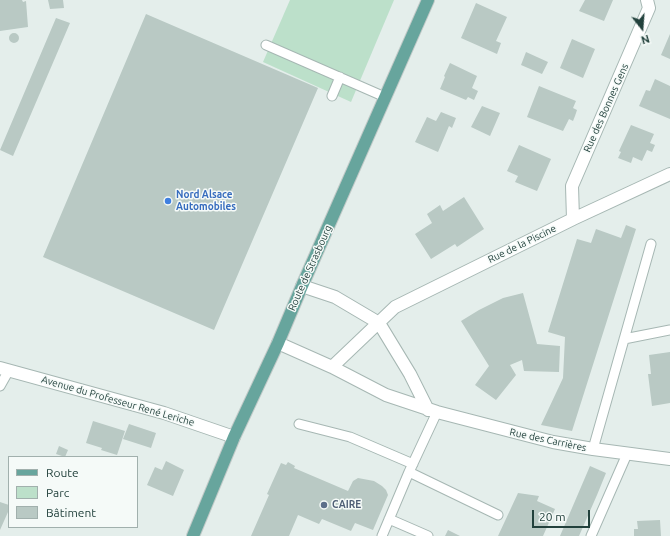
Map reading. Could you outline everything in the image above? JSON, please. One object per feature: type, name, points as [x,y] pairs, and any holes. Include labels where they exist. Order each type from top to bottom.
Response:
[{"type":"main road","name":"Route de Strasbourg","points":[[193,536],[234,437],[278,343],[428,0]]},
{"type":"street","name":"Rue des Bonnes Gens","points":[[572,219],[572,186],[649,8],[647,0]]},
{"type":"street","name":"Rue de la Piscine","points":[[332,367],[395,307],[572,219],[670,174]]},
{"type":"street","points":[[302,286],[335,297],[378,323],[433,411]]},
{"type":"street","name":"Rue des Carrières","points":[[278,343],[332,367],[386,395],[433,411],[553,442],[627,454],[670,459]]},
{"type":"street","name":"Avenue du Professeur René Leriche","points":[[4,369],[164,413],[234,437]]},
{"type":"lane","points":[[266,45],[385,96]]},
{"type":"lane","points":[[332,96],[340,77]]},
{"type":"lane","points":[[594,449],[651,244]]},
{"type":"lane","points":[[624,339],[670,330]]},
{"type":"lane","points":[[0,386],[4,369]]},
{"type":"lane","points":[[382,536],[433,411]]},
{"type":"lane","points":[[299,424],[350,437],[498,515]]},
{"type":"lane","points":[[591,536],[627,454]]},
{"type":"lane","points":[[389,519],[428,536]]},
{"type":"green space","points":[[290,0],[394,0],[351,102],[263,62]]},
{"type":"building","points":[[0,0],[26,1],[28,27],[0,31]]},
{"type":"building","points":[[48,0],[63,0],[64,8],[50,9]]},
{"type":"building","points":[[585,0],[613,0],[604,21],[579,11]]},
{"type":"building","points":[[476,3],[507,17],[496,41],[501,43],[497,54],[461,38]]},
{"type":"building","name":"Nord Alsace Automobiles","points":[[146,14],[318,88],[214,330],[43,257]]},
{"type":"building","points":[[56,18],[70,23],[13,156],[0,150]]},
{"type":"building","points":[[12,33],[16,33],[19,38],[16,43],[12,43],[9,40],[9,36]]},
{"type":"building","points":[[670,34],[670,59],[661,55]]},
{"type":"building","points":[[572,39],[595,49],[583,78],[560,68]]},
{"type":"building","points":[[526,52],[548,62],[542,74],[521,65]]},
{"type":"building","points":[[450,63],[477,76],[472,88],[478,91],[474,100],[468,97],[466,100],[440,89]]},
{"type":"building","points":[[655,79],[670,86],[670,119],[639,106],[646,90],[650,91]]},
{"type":"building","points":[[539,86],[576,101],[573,108],[577,110],[573,121],[569,119],[563,131],[527,117]]},
{"type":"building","points":[[482,106],[500,113],[490,136],[471,127]]},
{"type":"building","points":[[441,112],[456,118],[452,128],[449,126],[438,152],[415,142],[427,117],[436,121]]},
{"type":"building","points":[[631,125],[654,134],[650,143],[655,145],[652,152],[647,150],[642,161],[633,157],[631,163],[618,158],[621,152],[619,151]]},
{"type":"building","points":[[519,145],[551,159],[537,191],[515,182],[518,176],[507,171]]},
{"type":"building","points":[[464,197],[484,229],[457,247],[455,244],[431,259],[415,234],[432,223],[427,214],[440,205],[443,211]]},
{"type":"building","points":[[626,225],[636,229],[572,431],[541,425],[563,378],[565,337],[548,332],[577,239],[591,243],[596,229],[621,238]]},
{"type":"building","points":[[523,293],[537,344],[560,346],[559,372],[524,371],[522,360],[510,365],[516,375],[496,400],[475,385],[489,366],[461,321],[503,298]]},
{"type":"building","points":[[670,352],[670,403],[652,406],[648,374],[651,374],[649,355]]},
{"type":"building","points":[[93,421],[125,431],[117,455],[86,443]]},
{"type":"building","points":[[129,424],[156,433],[151,448],[123,439]]},
{"type":"building","points":[[59,446],[68,450],[65,456],[56,454]]},
{"type":"building","points":[[166,461],[184,470],[173,496],[147,485],[155,467],[162,470]]},
{"type":"building","name":"CAIRE","points":[[288,462],[295,466],[294,468],[348,491],[353,481],[358,478],[374,481],[382,486],[388,495],[373,530],[355,523],[351,531],[322,519],[319,524],[298,515],[289,536],[251,536],[281,463],[286,465]]},
{"type":"building","points":[[590,466],[606,473],[597,495],[579,536],[560,536]]},
{"type":"building","points":[[518,493],[539,496],[537,501],[555,509],[543,536],[498,536]]},
{"type":"building","points":[[0,502],[8,505],[8,512],[0,530]]},
{"type":"building","points":[[660,520],[661,536],[634,536],[634,529],[638,529],[637,521]]},
{"type":"building","points":[[448,530],[460,536],[445,536]]},
{"type":"place","name":"Nord Alsace Automobiles","points":[[168,201]]},
{"type":"place","name":"CAIRE","points":[[324,505]]}]
